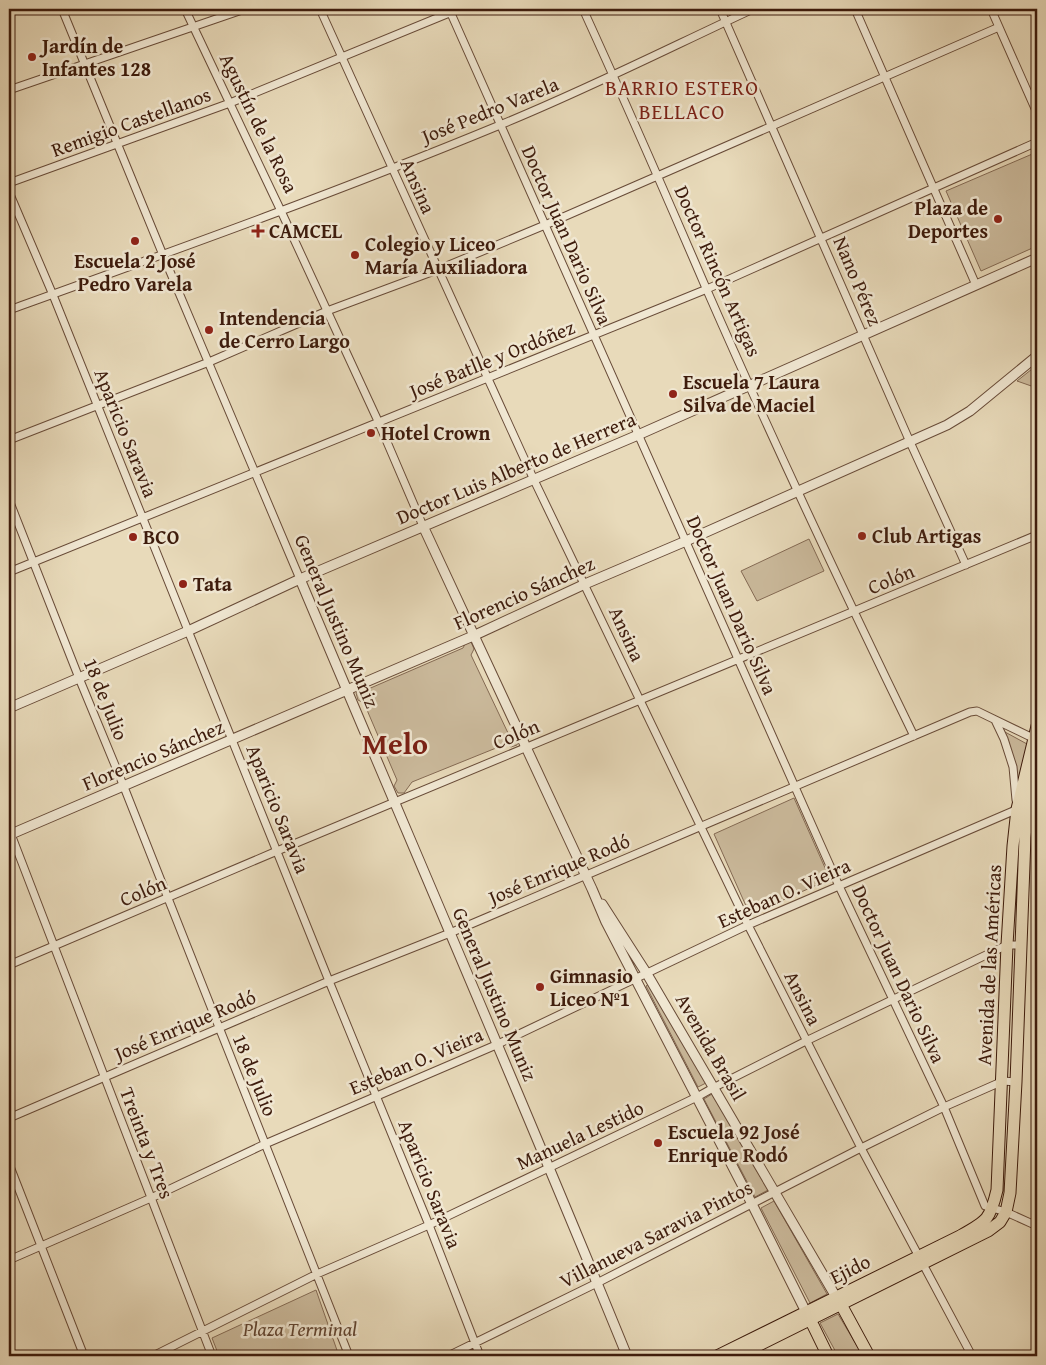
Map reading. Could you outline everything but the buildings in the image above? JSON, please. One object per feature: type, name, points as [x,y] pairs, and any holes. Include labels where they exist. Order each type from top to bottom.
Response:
[{"type":"main road","name":"Avenida de las Américas","points":[[1006,1212],[1010,1193],[1016,1082],[1025,837],[1023,809],[1037,726]]},
{"type":"main road","name":"Avenida de las Américas","points":[[993,1208],[997,1190],[1013,846],[1023,809],[1037,771]]},
{"type":"main road","name":"Ejido","points":[[920,1260],[982,1224],[989,1217],[993,1208]]},
{"type":"main road","name":"Ejido","points":[[737,1356],[839,1300],[920,1260],[988,1231],[1000,1222],[1006,1212]]},
{"type":"main road","name":"Avenida Brasil","points":[[839,1300],[869,1356]]},
{"type":"main road","name":"Ejido","points":[[717,1356],[808,1316]]},
{"type":"main road","name":"Avenida Brasil","points":[[808,1316],[828,1356]]},
{"type":"street","name":"General Justino Muniz","points":[[62,9],[163,255],[210,362],[496,1045],[550,1167],[627,1356]]},
{"type":"street","name":"Agustín de la Rosa","points":[[185,9],[328,312],[473,636]]},
{"type":"street","points":[[9,90],[245,9]]},
{"type":"street","name":"Ansina","points":[[320,9],[437,270],[639,700],[806,1041],[972,1356]]},
{"type":"street","name":"Remigio Castellanos","points":[[9,183],[230,103],[342,58],[450,10],[459,9]]},
{"type":"street","name":"Doctor Rincón Artigas","points":[[583,9],[659,176],[707,289],[798,492],[914,736]]},
{"type":"street","name":"Nano Pérez","points":[[720,9],[966,565]]},
{"type":"street","name":"José Pedro Varela","points":[[9,310],[281,211],[500,125],[614,76],[753,9]]},
{"type":"street","points":[[855,9],[976,285]]},
{"type":"street","points":[[991,9],[1037,113]]},
{"type":"street","name":"Doctor Juan Dario Silva","points":[[450,10],[839,886],[894,998],[944,1107],[985,1206],[993,1208]]},
{"type":"street","points":[[9,440],[210,362],[328,312],[437,270],[545,225],[999,27]]},
{"type":"street","name":"José Batlle y Ordóñez","points":[[9,572],[707,289],[1037,142]]},
{"type":"street","name":"Aparicio Saravia","points":[[9,192],[53,295],[429,1225],[480,1356]]},
{"type":"street","name":"Doctor Luis Alberto de Herrera","points":[[9,708],[188,631],[300,579],[638,435],[1037,258]]},
{"type":"street","name":"Florencio Sánchez","points":[[9,833],[124,786],[473,636],[585,584],[948,425],[970,411],[1037,356]]},
{"type":"street","name":"18 de Julio","points":[[9,500],[349,1356]]},
{"type":"street","name":"Colón","points":[[9,965],[277,851],[1037,536]]},
{"type":"street","name":"Avenida Brasil","points":[[473,636],[606,922],[808,1316]]},
{"type":"street","name":"José Enrique Rodó","points":[[9,1118],[329,981],[586,876],[970,712],[977,711],[1035,740]]},
{"type":"street","points":[[995,719],[1013,766],[1023,809]]},
{"type":"street","name":"Esteban O. Vieira","points":[[9,1260],[151,1198],[265,1144],[496,1045],[636,980],[748,925],[1023,809]]},
{"type":"street","name":"Treinta y Tres","points":[[9,833],[212,1356]]},
{"type":"street","name":"Avenida Brasil","points":[[592,889],[647,974],[839,1300]]},
{"type":"street","name":"Manuela Lestido","points":[[153,1356],[317,1274],[429,1225],[697,1098],[713,1088],[894,998],[1007,945],[1021,945]]},
{"type":"street","name":"Villanueva Saravia Pintos","points":[[448,1356],[597,1283],[944,1107],[1003,1081],[1016,1082]]},
{"type":"street","points":[[9,1164],[84,1356]]},
{"type":"street","points":[[993,1208],[1037,1226]]},
{"type":"green space","name":"Plaza de Deportes","points":[[1037,152],[1037,246],[981,271],[946,191]]},
{"type":"green space","points":[[1037,365],[1037,388],[1017,381]]},
{"type":"green space","points":[[809,539],[824,571],[757,601],[741,571]]},
{"type":"green space","points":[[468,642],[471,642],[474,649],[471,655],[508,733],[513,735],[518,742],[517,745],[511,747],[506,744],[412,782],[404,793],[398,793],[394,786],[397,780],[364,703],[358,700],[356,693],[463,648]]},
{"type":"green space","points":[[1005,732],[1027,744],[1019,789]]},
{"type":"green space","points":[[794,798],[830,879],[750,915],[714,834]]},
{"type":"green space","points":[[649,984],[706,1083],[698,1087],[646,986]]},
{"type":"green space","points":[[712,1094],[768,1190],[755,1197],[704,1099]]},
{"type":"green space","points":[[774,1201],[827,1294],[810,1303],[761,1208]]},
{"type":"green space","name":"Plaza Terminal","points":[[316,1290],[339,1356],[219,1356],[212,1338]]},
{"type":"green space","points":[[838,1314],[863,1356],[838,1356],[820,1323]]},
{"type":"waterway","points":[[1037,1296],[1037,1308]]},
{"type":"place","name":"Jardín de Infantes 128","points":[[32,57]]},
{"type":"place","name":"Plaza de Deportes","points":[[998,219]]},
{"type":"place","name":"CAMCEL","points":[[258,231]]},
{"type":"place","name":"Escuela 2 José Pedro Varela","points":[[135,241]]},
{"type":"place","name":"Colegio y Liceo María Auxiliadora","points":[[355,255]]},
{"type":"place","name":"Intendencia de Cerro Largo","points":[[209,330]]},
{"type":"place","name":"Escuela 7 Laura Silva de Maciel","points":[[673,394]]},
{"type":"place","name":"Hotel Crown","points":[[371,433]]},
{"type":"place","name":"Club Artigas","points":[[862,536]]},
{"type":"place","name":"BCO","points":[[133,537]]},
{"type":"place","name":"Tata","points":[[183,584]]},
{"type":"place","name":"Gimnasio Liceo Nº1","points":[[540,987]]},
{"type":"place","name":"Escuela 92 José Enrique Rodó","points":[[658,1143]]},
{"type":"district","name":"BARRIO ESTERO BELLACO","points":[[682,100]]},
{"type":"district","name":"Melo","points":[[395,744]]}]
